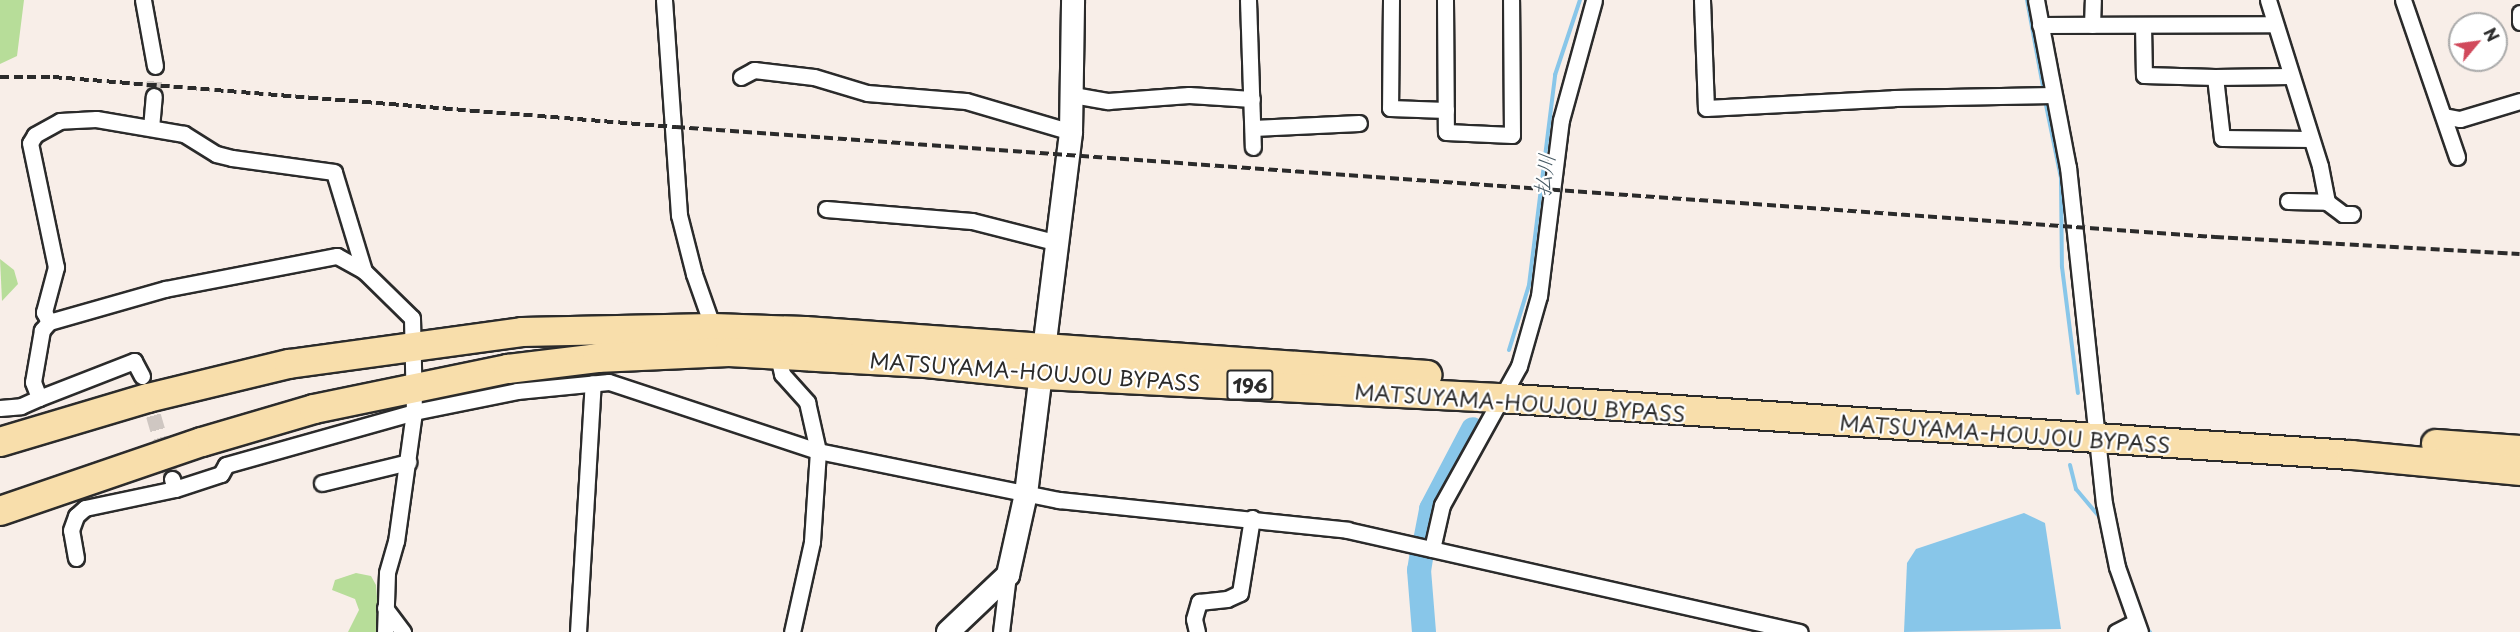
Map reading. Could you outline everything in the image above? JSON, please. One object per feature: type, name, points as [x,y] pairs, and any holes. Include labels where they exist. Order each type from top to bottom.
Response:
[{"type":"highway","name":"MATSUYAMA-HOUJOU BYPASS","points":[[0,442],[180,390],[289,364],[522,332],[713,328],[1044,362]]},
{"type":"highway","name":"MATSUYAMA-HOUJOU BYPASS","points":[[0,511],[202,442],[314,409],[415,400],[508,369],[609,370],[777,352],[1044,362],[1169,355],[1504,390],[2098,429],[2520,450]]},
{"type":"highway","name":"MATSUYAMA-HOUJOU BYPASS","points":[[2098,429],[2520,471]]},
{"type":"street","points":[[143,0],[154,66]]},
{"type":"street","points":[[664,0],[679,215],[694,274],[713,328]]},
{"type":"street","points":[[1001,632],[1008,575],[1026,494],[1071,132],[1073,0]]},
{"type":"street","points":[[1248,0],[1253,147]]},
{"type":"street","points":[[1391,0],[1390,108],[1446,110]]},
{"type":"street","points":[[1445,0],[1446,132],[1512,135],[1511,0]]},
{"type":"street","points":[[1431,549],[1442,505],[1504,390],[1520,366],[1539,296],[1562,120],[1578,50],[1594,0]]},
{"type":"street","points":[[1702,0],[1706,108],[1894,98],[2048,96]]},
{"type":"street","points":[[2036,0],[2048,96],[2069,178],[2098,429],[2098,455],[2113,546],[2138,627],[2116,632]]},
{"type":"street","points":[[2092,25],[2093,0]]},
{"type":"street","points":[[2268,0],[2273,24],[2311,139],[2327,202]]},
{"type":"street","points":[[2403,0],[2457,157]]},
{"type":"street","points":[[2520,14],[2520,22]]},
{"type":"street","points":[[2040,25],[2273,24]]},
{"type":"street","points":[[2143,25],[2144,75],[2290,76]]},
{"type":"street","points":[[741,77],[754,70],[814,77],[867,93],[966,101],[1071,132]]},
{"type":"street","points":[[2215,77],[2222,138],[2311,139]]},
{"type":"street","points":[[1073,95],[1108,101],[1189,95],[1252,99]]},
{"type":"street","points":[[151,128],[154,96]]},
{"type":"street","points":[[2444,116],[2460,119],[2520,101]]},
{"type":"street","points":[[49,322],[44,312],[56,267],[30,143],[35,135],[49,127],[75,119],[184,134],[216,154],[334,172],[364,271]]},
{"type":"street","points":[[1253,128],[1359,123]]},
{"type":"street","points":[[2288,201],[2327,202],[2343,214],[2352,214]]},
{"type":"street","points":[[826,209],[972,221],[1058,243]]},
{"type":"street","points":[[39,398],[33,382],[42,330],[49,322],[165,289],[308,259],[337,256],[364,271],[412,318],[415,345],[415,400],[409,462],[396,541],[387,573],[385,632]]},
{"type":"street","points":[[777,352],[782,374],[807,402],[818,451],[812,542],[792,632]]},
{"type":"street","points":[[0,408],[21,406],[134,362],[142,376]]},
{"type":"street","points":[[76,558],[71,530],[76,516],[85,508],[221,474],[226,465],[415,400],[593,383],[609,370],[818,451],[1026,494],[1347,530],[1800,632]]},
{"type":"street","points":[[578,632],[593,383]]},
{"type":"street","points":[[322,483],[409,462]]},
{"type":"street","points":[[1197,632],[1194,619],[1199,602],[1227,599],[1240,592],[1252,518]]},
{"type":"street","points":[[948,632],[1008,575]]},
{"type":"street","points":[[385,608],[403,632]]},
{"type":"green space","points":[[0,0],[24,0],[17,56],[0,64]]},
{"type":"green space","points":[[0,259],[14,270],[18,284],[2,301]]},
{"type":"green space","points":[[356,573],[371,576],[376,585],[380,632],[348,632],[359,610],[355,599],[332,590],[335,580]]},
{"type":"water","points":[[2024,513],[2045,523],[2061,629],[1904,632],[1907,563],[1916,549]]},
{"type":"waterway","name":"払川","points":[[1509,350],[1529,285],[1555,75],[1580,0]]},
{"type":"waterway","points":[[2027,0],[2044,92]]},
{"type":"waterway","points":[[2045,100],[2061,178],[2062,267],[2078,393]]},
{"type":"waterway","name":"払川","points":[[1425,541],[1431,509],[1473,429]]},
{"type":"waterway","points":[[2070,465],[2076,489],[2098,515]]},
{"type":"waterway","points":[[2121,549],[2128,576]]},
{"type":"waterway","name":"払川","points":[[1422,552],[1419,570],[1424,632]]},
{"type":"waterway","points":[[2147,629],[2150,632]]},
{"type":"tunnel","points":[[154,96],[155,66]]},
{"type":"tunnel","points":[[147,393],[172,479]]},
{"type":"railway","points":[[0,77],[53,77],[676,127],[2215,237],[2520,254]]}]
